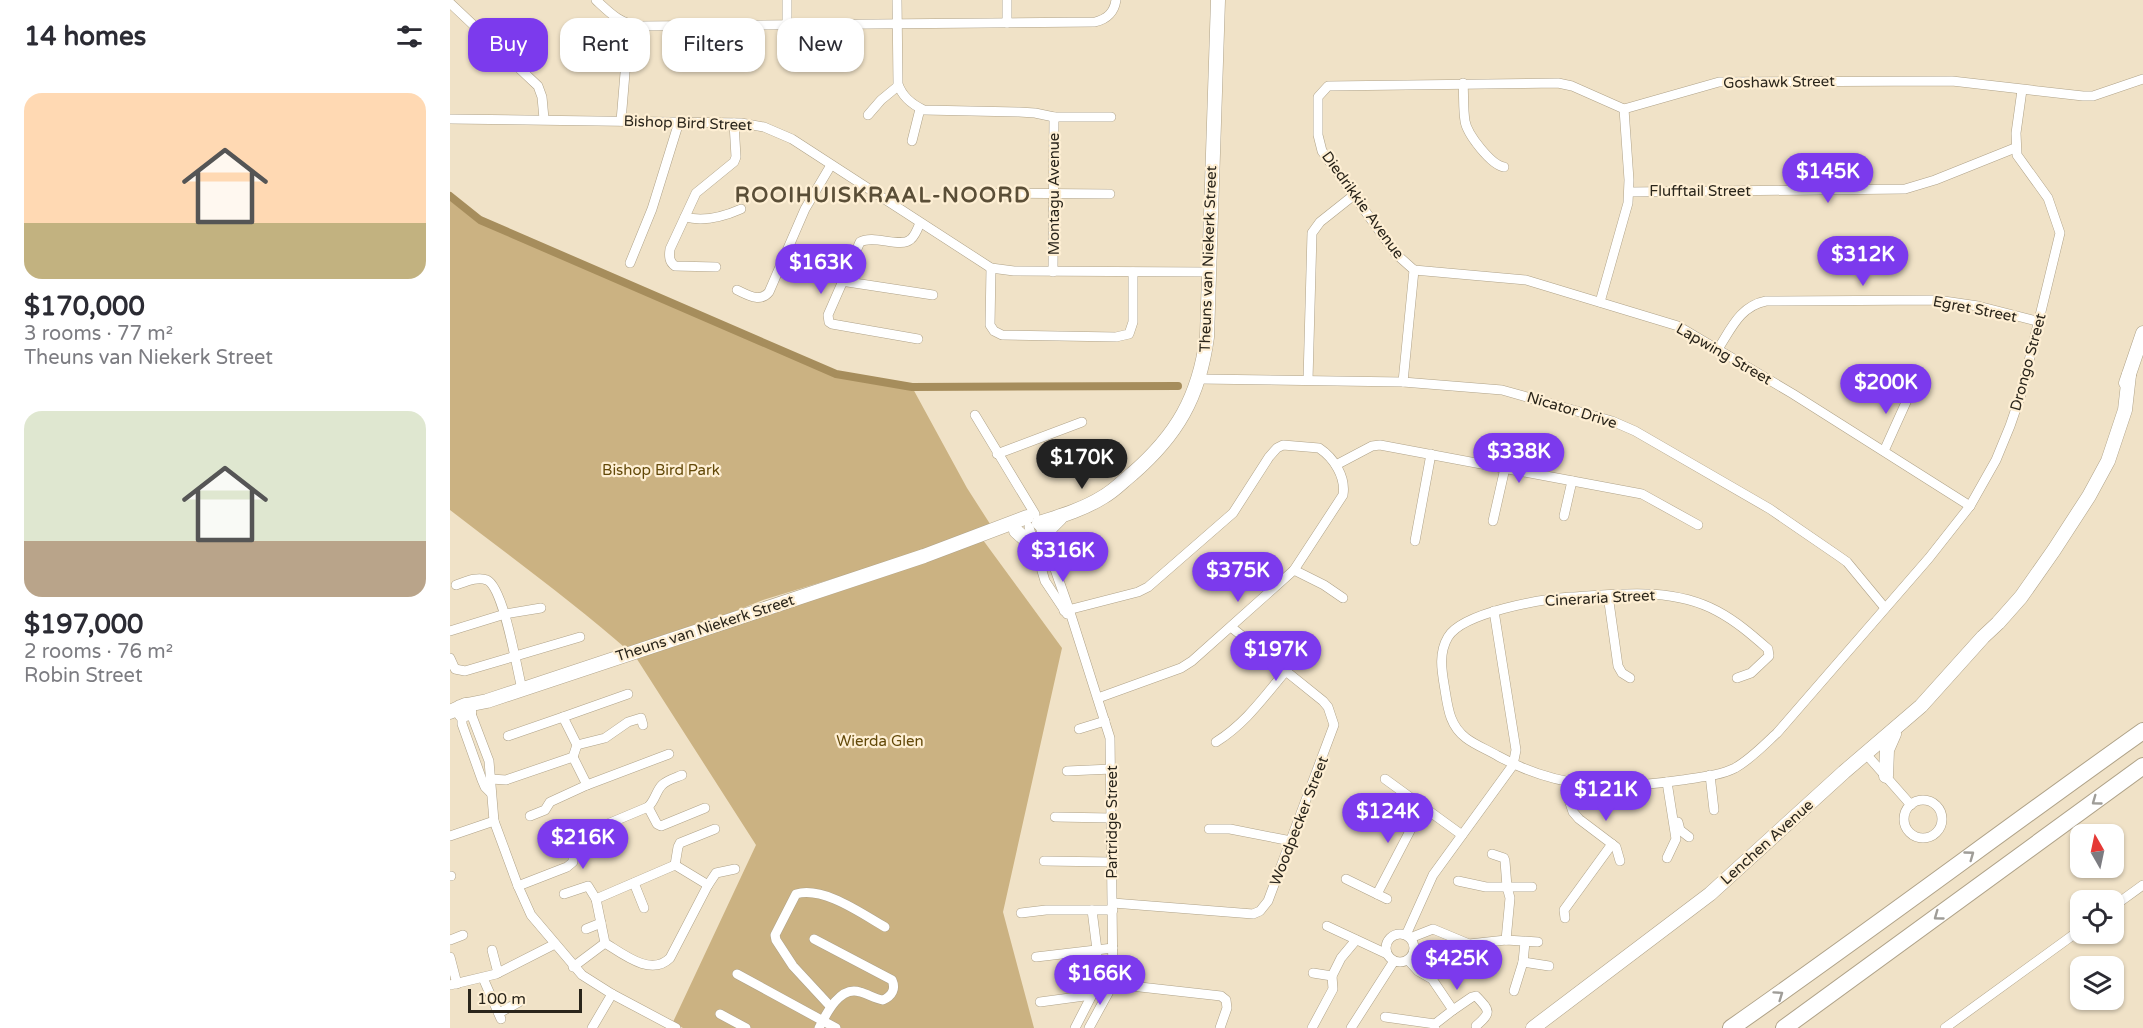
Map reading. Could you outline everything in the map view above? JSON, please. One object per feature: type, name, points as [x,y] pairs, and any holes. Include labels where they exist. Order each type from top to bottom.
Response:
[{"type":"highway","points":[[1731,1028],[1829,960],[2024,815],[2143,731]]},
{"type":"highway","points":[[1784,1028],[2143,766]]},
{"type":"street","points":[[596,0],[615,18]]},
{"type":"street","points":[[787,0],[787,18]]},
{"type":"street","points":[[897,0],[898,86],[908,100],[920,109],[912,141]]},
{"type":"street","points":[[1007,0],[1007,23]]},
{"type":"street","points":[[864,24],[1095,22],[1108,17],[1116,0]]},
{"type":"street","name":"Theuns van Niekerk Street","points":[[1031,521],[1064,514],[1098,500],[1116,487],[1148,459],[1172,432],[1187,410],[1199,379],[1207,337],[1218,0]]},
{"type":"street","points":[[450,3],[538,86],[542,96],[544,119]]},
{"type":"street","points":[[650,25],[777,25]]},
{"type":"street","points":[[621,121],[625,72]]},
{"type":"street","name":"Goshawk Street","points":[[1624,109],[1719,82],[1934,81],[2070,96],[2093,96],[2143,79]]},
{"type":"street","points":[[1504,167],[1490,160],[1468,129],[1465,120],[1463,83],[1565,84],[1624,109],[1628,203],[1600,302]]},
{"type":"street","name":"Diedrikkie Avenue","points":[[1403,382],[1414,270],[1396,254],[1322,151],[1318,135],[1318,97],[1322,90],[1334,85],[1463,83]]},
{"type":"street","points":[[868,115],[898,86]]},
{"type":"street","points":[[2015,148],[2022,90]]},
{"type":"street","name":"Montagu Avenue","points":[[920,109],[954,115],[1035,112],[1054,117],[1053,272]]},
{"type":"street","points":[[1054,117],[1111,117]]},
{"type":"street","name":"Bishop Bird Street","points":[[450,119],[734,123],[764,127],[777,132],[831,165],[991,268],[1053,272],[1208,272]]},
{"type":"street","points":[[630,262],[652,209],[679,122]]},
{"type":"street","points":[[716,267],[680,267],[671,262],[670,249],[699,190],[734,162],[736,157],[734,123]]},
{"type":"street","name":"Flufftail Street","points":[[1629,192],[1905,189],[1935,180],[2015,148]]},
{"type":"street","name":"Drongo Street","points":[[1885,608],[1970,506],[1996,460],[2021,394],[2040,322],[2060,228],[2048,198],[2020,163],[2015,148]]},
{"type":"street","points":[[737,290],[757,298],[769,292],[805,209],[831,165]]},
{"type":"street","points":[[998,193],[1110,194]]},
{"type":"street","points":[[1308,380],[1312,233],[1320,222],[1354,195]]},
{"type":"street","points":[[685,217],[694,219],[725,217],[741,208]]},
{"type":"street","points":[[918,339],[829,322],[829,310],[860,242],[869,239],[905,243],[912,238],[920,223]]},
{"type":"street","points":[[991,268],[990,325],[994,331],[1002,335],[1116,337],[1129,334],[1133,322],[1133,272]]},
{"type":"street","name":"Lapwing Street","points":[[1414,270],[1518,279],[1671,323],[1718,349],[1970,506]]},
{"type":"street","points":[[841,282],[933,296]]},
{"type":"street","name":"Egret Street","points":[[1718,349],[1744,310],[1756,303],[1766,301],[1937,300],[1978,306],[2040,322]]},
{"type":"street","name":"Lenchen Avenue","points":[[1533,1028],[1710,894],[1898,727],[1941,685],[2021,597],[2089,496],[2108,461],[2127,399],[2129,375],[2143,333]]},
{"type":"street","name":"Nicator Drive","points":[[1199,379],[1403,382],[1502,390],[1612,421],[1635,431],[1770,509],[1833,552],[1847,562],[1885,608]]},
{"type":"street","points":[[1884,451],[1912,389]]},
{"type":"street","name":"Partridge Street","points":[[975,416],[1024,498],[1041,549],[1068,613],[1110,738],[1113,984],[1089,1028]]},
{"type":"street","points":[[997,454],[1082,422]]},
{"type":"street","points":[[1336,465],[1375,445],[1431,454],[1642,494],[1698,525]]},
{"type":"street","points":[[1068,613],[1148,587],[1233,513],[1277,448],[1283,446],[1319,448],[1336,465],[1343,482],[1342,495],[1294,570],[1231,627],[1180,668],[1098,698]]},
{"type":"street","points":[[1415,541],[1431,454]]},
{"type":"street","points":[[1493,521],[1505,468]]},
{"type":"street","points":[[1564,516],[1572,481]]},
{"type":"street","name":"Theuns van Niekerk Street","points":[[462,711],[522,689],[1031,521],[1116,487]]},
{"type":"street","points":[[1041,549],[1050,528],[1064,514]]},
{"type":"street","points":[[1031,521],[1041,549]]},
{"type":"street","points":[[1294,570],[1324,585],[1343,598]]},
{"type":"street","points":[[456,585],[474,579],[487,580],[493,584],[505,614],[522,689]]},
{"type":"street","name":"Cineraria Street","points":[[1737,678],[1754,671],[1769,656],[1770,651],[1731,619],[1716,610],[1686,598],[1653,594],[1550,599],[1494,611],[1456,629],[1448,637],[1441,655],[1452,721],[1467,739],[1513,765],[1569,783],[1618,787],[1669,782],[1735,768],[1754,755],[1777,733],[1885,608]]},
{"type":"street","points":[[1608,595],[1618,666],[1622,673],[1630,678]]},
{"type":"street","points":[[450,631],[505,614],[541,608]]},
{"type":"street","points":[[1408,937],[1433,875],[1513,765],[1516,750],[1494,611]]},
{"type":"street","name":"Woodpecker Street","points":[[1021,913],[1046,910],[1092,910],[1113,906],[1252,914],[1260,910],[1268,901],[1334,725],[1328,707],[1323,701],[1231,627]]},
{"type":"street","points":[[450,658],[459,672],[580,637]]},
{"type":"street","points":[[1216,742],[1243,723],[1285,672]]},
{"type":"street","points":[[508,736],[628,694]]},
{"type":"street","points":[[462,711],[483,737],[489,761],[494,821],[531,915],[582,975],[612,994],[676,1028]]},
{"type":"street","points":[[462,711],[462,723],[485,788],[491,794]]},
{"type":"street","points":[[563,717],[576,745],[573,757],[587,785]]},
{"type":"street","points":[[576,745],[605,738],[628,722],[641,718],[644,725]]},
{"type":"street","points":[[1079,729],[1105,721]]},
{"type":"street","points":[[1886,776],[1887,750],[1898,727]]},
{"type":"street","points":[[469,741],[483,737]]},
{"type":"street","points":[[1501,757],[1516,750]]},
{"type":"street","points":[[530,816],[545,810],[550,802],[587,785],[669,754]]},
{"type":"street","points":[[1866,754],[1911,805]]},
{"type":"street","points":[[491,778],[506,780],[573,757]]},
{"type":"street","points":[[479,770],[489,761]]},
{"type":"street","points":[[1067,771],[1112,770]]},
{"type":"street","points":[[567,841],[648,807],[654,801],[661,786],[682,775]]},
{"type":"street","points":[[1710,775],[1714,810]]},
{"type":"street","points":[[1384,779],[1462,835]]},
{"type":"street","points":[[1669,782],[1680,830],[1689,837]]},
{"type":"street","points":[[1667,858],[1676,839],[1669,782]]},
{"type":"street","points":[[1569,783],[1568,797],[1573,812],[1618,849],[1620,861]]},
{"type":"street","points":[[1924,800],[1937,806],[1942,819],[1936,832],[1923,838],[1909,832],[1904,818],[1911,805],[1924,800]]},
{"type":"street","points":[[1377,894],[1422,806]]},
{"type":"street","points":[[648,807],[657,824],[661,826],[705,808]]},
{"type":"street","points":[[1055,817],[1111,818]]},
{"type":"street","points":[[450,836],[494,821]]},
{"type":"street","points":[[602,827],[613,852]]},
{"type":"street","points":[[518,886],[567,867],[574,859],[561,828]]},
{"type":"street","points":[[675,865],[680,843],[715,829]]},
{"type":"street","points":[[1209,829],[1230,829],[1291,841]]},
{"type":"street","points":[[1565,918],[1564,910],[1612,844]]},
{"type":"street","points":[[1492,854],[1505,860],[1510,898],[1506,940]]},
{"type":"street","points":[[1044,861],[1111,862]]},
{"type":"street","points":[[596,899],[675,865]]},
{"type":"street","points":[[675,865],[708,885]]},
{"type":"street","points":[[564,894],[588,886],[596,899],[605,943],[639,964],[664,963],[670,958],[716,873],[735,869]]},
{"type":"street","points":[[1346,879],[1387,899]]},
{"type":"street","points":[[1458,881],[1486,887],[1532,887]]},
{"type":"street","points":[[634,883],[644,908]]},
{"type":"street","points":[[2124,899],[2143,885]]},
{"type":"street","points":[[830,1006],[793,966],[776,940],[775,935],[796,894],[801,892],[830,896],[885,927]]},
{"type":"street","points":[[1075,1028],[1096,990],[1097,950],[1092,910]]},
{"type":"street","points":[[586,929],[602,923]]},
{"type":"street","points":[[1327,926],[1399,962],[1408,960],[1414,952],[1413,942],[1408,937],[1397,934],[1392,936],[1387,944],[1387,954]]},
{"type":"street","points":[[1408,937],[1433,929],[1469,944],[1506,940],[1538,942]]},
{"type":"street","points":[[450,940],[463,935]]},
{"type":"street","points":[[1945,1028],[2070,937]]},
{"type":"street","points":[[814,939],[893,982],[893,993],[883,1000],[856,991],[844,994],[830,1006],[821,1025]]},
{"type":"street","points":[[1312,1028],[1333,989],[1332,976],[1341,958],[1356,939]]},
{"type":"street","points":[[1514,991],[1525,942]]},
{"type":"street","points":[[573,967],[605,943]]},
{"type":"street","points":[[450,957],[454,984],[498,973],[555,944]]},
{"type":"street","points":[[1036,957],[1113,948]]},
{"type":"street","points":[[492,950],[498,973]]},
{"type":"street","points":[[1408,960],[1418,971],[1432,979],[1453,1010]]},
{"type":"street","points":[[1351,1028],[1394,961]]},
{"type":"street","points":[[1522,962],[1550,966]]},
{"type":"street","points":[[1312,973],[1332,976]]},
{"type":"street","points":[[737,974],[821,1025],[836,1028]]},
{"type":"street","points":[[483,978],[500,1016],[519,1002]]},
{"type":"street","points":[[1113,984],[1221,996],[1226,1000],[1227,1008],[1220,1028]]},
{"type":"street","points":[[592,1028],[612,994]]},
{"type":"street","points":[[1040,1002],[1092,995]]},
{"type":"street","points":[[1385,1017],[1435,1026],[1453,1010],[1476,996],[1488,1009],[1488,1013],[1487,1017],[1476,1026]]},
{"type":"street","points":[[720,1014],[746,1028]]},
{"type":"green space","name":"Bishop Bird Park","points":[[450,196],[480,220],[836,374],[912,387],[967,488],[992,527],[953,542],[763,600],[631,653],[450,510]]},
{"type":"green space","name":"Wierda Glen","points":[[983,540],[1062,648],[1003,912],[1034,1028],[683,1028],[673,1022],[756,845],[635,656]]},
{"type":"waterway","points":[[450,196],[480,220],[836,374],[912,387],[1178,386]]},
{"type":"district","name":"ROOIHUISKRAAL-NOORD","points":[[883,195]]}]
